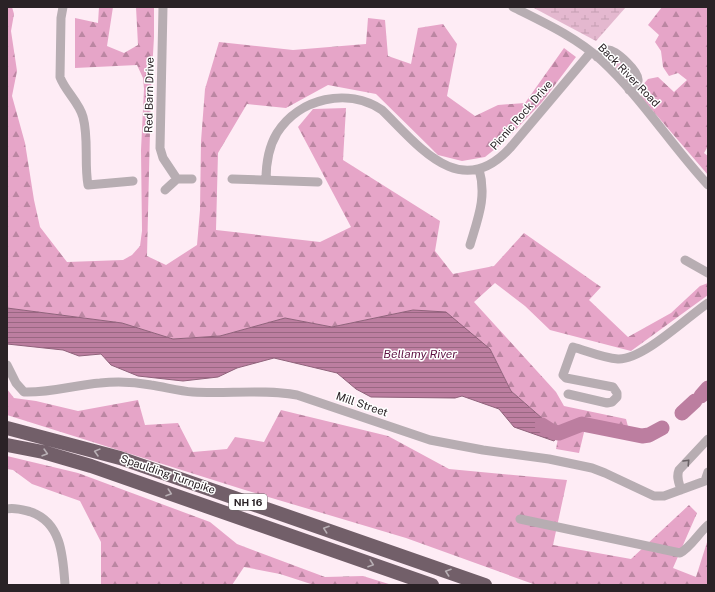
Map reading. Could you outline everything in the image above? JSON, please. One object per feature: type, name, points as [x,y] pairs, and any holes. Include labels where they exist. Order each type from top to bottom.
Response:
[{"type":"highway","name":"Spaulding Turnpike","points":[[7,428],[120,458],[485,585]]},
{"type":"highway","name":"Spaulding Turnpike","points":[[7,445],[44,452],[90,466],[432,585]]},
{"type":"street","points":[[63,7],[60,18],[60,77],[82,115],[85,125],[88,185],[133,181]]},
{"type":"street","name":"Red Barn Drive","points":[[163,7],[160,148],[163,158],[177,179]]},
{"type":"street","name":"Back River Road","points":[[512,7],[561,32],[594,54],[629,90],[708,185]]},
{"type":"street","points":[[594,54],[606,50],[613,51],[635,70],[638,78],[637,82],[629,90]]},
{"type":"street","name":"Picnic Rock Drive","points":[[266,180],[266,159],[275,137],[283,126],[296,113],[324,99],[335,97],[355,98],[376,106],[382,110],[428,155],[444,165],[460,169],[479,169],[496,161],[507,152],[594,54]]},
{"type":"street","points":[[470,245],[482,200],[482,182],[479,169]]},
{"type":"street","points":[[165,190],[177,179],[192,179]]},
{"type":"street","points":[[232,179],[318,182]]},
{"type":"street","points":[[685,260],[708,273]]},
{"type":"street","points":[[568,394],[607,403],[612,402],[617,397],[618,393],[613,388],[566,378],[564,375],[573,347],[612,358],[626,358],[642,352],[654,344],[708,303]]},
{"type":"street","name":"Mill Street","points":[[7,365],[16,383],[24,392],[68,388],[100,383],[149,384],[192,392],[284,392],[297,395],[430,440],[467,448],[549,459],[592,468],[606,473],[654,496],[664,496],[681,490],[707,477]]},
{"type":"street","points":[[681,490],[678,479],[679,470],[708,439]]},
{"type":"street","points":[[7,509],[11,508],[23,510],[38,515],[52,527],[57,535],[63,559],[65,585]]},
{"type":"street","points":[[520,519],[680,553],[688,548],[708,525]]},
{"type":"green space","points":[[7,7],[12,7],[14,14],[11,31],[17,71],[12,96],[25,143],[40,227],[67,262],[123,260],[132,255],[140,246],[142,231],[141,150],[144,89],[143,78],[137,65],[75,68],[75,18],[98,23],[99,7],[113,7],[107,46],[124,53],[138,45],[136,7],[154,7],[147,256],[166,265],[197,245],[200,210],[201,141],[205,89],[219,42],[293,50],[366,44],[368,18],[385,20],[388,56],[411,64],[418,28],[443,24],[457,44],[447,96],[475,116],[498,105],[525,103],[564,48],[576,57],[542,102],[505,141],[485,157],[462,161],[438,155],[376,94],[328,85],[286,108],[247,104],[218,153],[216,230],[320,242],[351,227],[298,127],[313,109],[346,108],[343,160],[440,221],[435,251],[453,274],[494,266],[524,233],[601,287],[589,300],[628,337],[671,313],[700,286],[708,283],[708,295],[631,351],[550,330],[525,306],[495,283],[474,302],[556,392],[564,406],[626,419],[630,434],[586,424],[579,453],[556,449],[559,433],[511,391],[490,349],[413,310],[332,327],[285,318],[220,336],[173,339],[122,323],[7,308]]},
{"type":"green space","points":[[532,7],[626,7],[596,41]]},
{"type":"green space","points":[[662,7],[708,7],[708,146],[704,153],[708,156],[708,175],[641,97],[640,88],[648,79],[658,77],[674,92],[687,80],[678,73],[669,76],[663,67],[661,51],[655,42],[659,35],[648,25]]},
{"type":"green space","points":[[609,56],[623,64],[629,71],[633,77],[631,83],[627,82],[608,59]]},
{"type":"green space","points":[[7,389],[14,398],[36,401],[78,411],[138,400],[145,425],[178,423],[193,452],[227,449],[235,437],[264,442],[281,410],[388,436],[449,469],[567,480],[553,545],[631,559],[689,505],[697,513],[673,568],[696,577],[708,539],[708,585],[536,585],[406,538],[245,490],[7,415]]},
{"type":"green space","points":[[7,456],[78,473],[210,522],[237,544],[325,577],[363,576],[392,585],[314,585],[280,574],[244,567],[232,585],[101,585],[101,542],[80,501],[32,484],[13,470],[7,469]]},
{"type":"water","name":"Bellamy River","points":[[7,308],[122,323],[173,339],[220,336],[285,318],[332,327],[413,310],[446,312],[490,349],[511,391],[559,433],[554,441],[514,427],[499,409],[462,396],[455,398],[371,397],[356,389],[337,373],[274,358],[237,368],[218,377],[183,381],[138,376],[111,365],[101,354],[79,356],[63,350],[7,344]]},
{"type":"waterway","name":"Bellamy River","points":[[701,396],[708,388]]},
{"type":"waterway","name":"Bellamy River","points":[[682,413],[695,401]]},
{"type":"waterway","name":"Bellamy River","points":[[542,425],[553,432],[559,433],[582,424],[642,436],[649,435],[662,428]]}]
